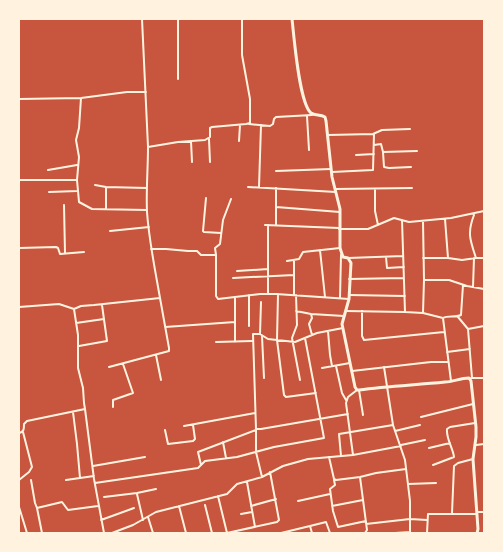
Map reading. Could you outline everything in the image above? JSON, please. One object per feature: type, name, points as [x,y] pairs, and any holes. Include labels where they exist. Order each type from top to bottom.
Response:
[{"type":"street","points":[[109,367],[156,355],[169,350],[151,249],[147,210],[148,147],[142,19]]},
{"type":"street","points":[[178,19],[178,79]]},
{"type":"street","points":[[242,19],[242,54],[250,99],[251,121],[249,124]]},
{"type":"street","points":[[292,19],[295,56],[305,102],[307,109],[314,115]]},
{"type":"street","points":[[19,99],[81,98],[127,92],[146,92]]},
{"type":"street","points":[[81,98],[79,128],[76,140],[79,157],[77,165],[77,191],[80,204],[92,209],[147,210]]},
{"type":"street","points":[[307,115],[309,150]]},
{"type":"street","points":[[210,162],[209,138],[212,127],[249,124],[272,126],[276,117],[307,115],[325,117],[331,170],[340,212],[340,298]]},
{"type":"street","points":[[239,141],[240,125]]},
{"type":"street","points":[[259,187],[261,125]]},
{"type":"street","points":[[328,135],[374,134],[385,130],[410,129]]},
{"type":"street","points":[[276,170],[372,170],[374,134]]},
{"type":"street","points":[[148,147],[209,138]]},
{"type":"street","points":[[191,141],[192,162]]},
{"type":"street","points":[[374,145],[381,144],[384,167],[411,167]]},
{"type":"street","points":[[382,152],[417,151]]},
{"type":"street","points":[[356,155],[374,154]]},
{"type":"street","points":[[48,170],[77,165]]},
{"type":"street","points":[[19,180],[77,180]]},
{"type":"street","points":[[95,185],[106,187],[147,188]]},
{"type":"street","points":[[106,187],[106,209]]},
{"type":"street","points":[[248,187],[335,190],[412,188]]},
{"type":"street","points":[[276,188],[276,225]]},
{"type":"street","points":[[375,188],[375,211],[378,225]]},
{"type":"street","points":[[49,192],[77,191]]},
{"type":"street","points":[[206,198],[203,231],[221,233]]},
{"type":"street","points":[[231,199],[223,220],[220,244],[215,248],[216,296],[218,299],[235,296],[268,294],[340,298],[405,296]]},
{"type":"street","points":[[64,205],[65,254]]},
{"type":"street","points":[[276,207],[340,212]]},
{"type":"street","points":[[268,294],[267,225],[368,229],[394,218],[408,222],[423,221],[474,214],[484,211]]},
{"type":"street","points":[[473,288],[475,258],[469,233],[470,224],[474,214]]},
{"type":"street","points":[[445,218],[448,258]]},
{"type":"street","points":[[402,220],[405,312]]},
{"type":"street","points":[[423,221],[423,313]]},
{"type":"street","points":[[110,231],[149,227]]},
{"type":"street","points":[[19,248],[56,247],[58,248],[59,253],[65,254],[84,252]]},
{"type":"street","points":[[286,261],[299,259],[303,252],[340,248]]},
{"type":"street","points":[[151,249],[166,249],[188,252],[198,251],[201,255],[216,255]]},
{"type":"street","points":[[320,250],[325,297]]},
{"type":"street","points":[[341,255],[348,258],[403,256]]},
{"type":"street","points":[[386,257],[387,268],[404,267]]},
{"type":"street","points":[[348,258],[351,263],[349,297],[344,316],[343,328],[350,363],[364,415]]},
{"type":"street","points":[[423,258],[448,258],[462,260],[484,258]]},
{"type":"street","points":[[294,260],[297,325],[292,338],[300,380]]},
{"type":"street","points":[[237,271],[268,269]]},
{"type":"street","points":[[233,278],[294,275]]},
{"type":"street","points":[[350,279],[404,278]]},
{"type":"street","points":[[424,280],[449,280],[473,288],[484,288]]},
{"type":"street","points":[[346,311],[423,313],[443,318],[458,316],[462,313],[463,285]]},
{"type":"street","points":[[278,294],[277,340],[284,396],[316,393]]},
{"type":"street","points":[[249,295],[249,326]]},
{"type":"street","points":[[235,296],[235,342]]},
{"type":"street","points":[[19,307],[60,304],[74,308],[80,306],[160,298]]},
{"type":"street","points":[[261,302],[261,335],[264,378]]},
{"type":"street","points":[[79,346],[107,341],[102,305]]},
{"type":"street","points":[[74,308],[79,346],[78,368],[83,388],[98,506],[104,533]]},
{"type":"street","points":[[296,311],[312,314],[344,316]]},
{"type":"street","points":[[362,312],[362,336],[364,340],[444,332]]},
{"type":"street","points":[[312,314],[309,324],[312,335]]},
{"type":"street","points":[[458,316],[468,329],[470,349],[476,437],[473,459],[477,533]]},
{"type":"street","points":[[443,318],[451,381]]},
{"type":"street","points":[[76,323],[104,319]]},
{"type":"street","points":[[165,327],[235,322]]},
{"type":"street","points":[[468,329],[484,326]]},
{"type":"street","points":[[262,477],[256,452],[253,334],[261,335],[265,338],[293,342],[328,330],[343,328]]},
{"type":"street","points":[[328,330],[332,366]]},
{"type":"street","points":[[95,483],[198,468],[205,462],[256,452],[281,445],[324,438],[305,338]]},
{"type":"street","points":[[216,342],[252,341]]},
{"type":"street","points":[[447,352],[470,349]]},
{"type":"street","points":[[156,355],[161,380]]},
{"type":"street","points":[[352,371],[431,362],[449,362]]},
{"type":"street","points":[[113,407],[113,400],[133,393],[123,363]]},
{"type":"street","points":[[322,368],[350,363]]},
{"type":"street","points":[[336,366],[342,393],[346,400],[353,455]]},
{"type":"street","points":[[384,367],[393,425],[401,446],[408,484],[410,532],[395,533]]},
{"type":"street","points":[[346,400],[349,395],[358,390],[451,381],[460,378],[484,378]]},
{"type":"street","points":[[421,416],[473,404]]},
{"type":"street","points":[[19,480],[29,472],[32,467],[23,432],[24,424],[27,421],[85,409]]},
{"type":"street","points":[[73,412],[80,478]]},
{"type":"street","points":[[184,426],[255,413]]},
{"type":"street","points":[[201,465],[198,452],[256,429],[348,414]]},
{"type":"street","points":[[458,463],[447,434],[447,429],[475,423]]},
{"type":"street","points":[[165,430],[168,444],[193,441],[195,439],[193,425]]},
{"type":"street","points":[[341,456],[339,434],[393,425]]},
{"type":"street","points":[[395,431],[420,426]]},
{"type":"street","points":[[19,433],[23,432]]},
{"type":"street","points":[[112,533],[143,520],[156,512],[227,494],[237,484],[262,477],[270,472],[297,462],[353,455],[425,440]]},
{"type":"street","points":[[223,442],[226,458]]},
{"type":"street","points":[[429,448],[450,443]]},
{"type":"street","points":[[474,445],[484,444]]},
{"type":"street","points":[[433,465],[452,459],[454,455]]},
{"type":"street","points":[[93,466],[145,457]]},
{"type":"street","points":[[329,457],[335,485],[330,488],[330,494],[338,527],[410,519],[427,520]]},
{"type":"street","points":[[452,513],[453,469],[455,464],[473,459]]},
{"type":"street","points":[[334,479],[360,477],[406,469]]},
{"type":"street","points":[[218,496],[227,533],[276,522],[279,520],[270,472]]},
{"type":"street","points":[[66,480],[94,476]]},
{"type":"street","points":[[360,477],[366,532]]},
{"type":"street","points":[[31,480],[42,533]]},
{"type":"street","points":[[247,482],[255,526]]},
{"type":"street","points":[[408,484],[436,483]]},
{"type":"street","points":[[104,497],[156,489]]},
{"type":"street","points":[[137,493],[143,520]]},
{"type":"street","points":[[298,501],[330,494]]},
{"type":"street","points":[[251,506],[276,499]]},
{"type":"street","points":[[332,506],[363,500]]},
{"type":"street","points":[[37,508],[62,502],[68,510],[98,506]]},
{"type":"street","points":[[205,505],[212,533]]},
{"type":"street","points":[[179,506],[186,533]]},
{"type":"street","points":[[19,507],[27,533]]},
{"type":"street","points":[[101,520],[134,508]]},
{"type":"street","points":[[241,514],[252,512]]},
{"type":"street","points":[[427,533],[427,520],[429,513],[484,512]]},
{"type":"street","points":[[148,517],[153,533]]},
{"type":"street","points":[[280,533],[326,522],[330,533]]},
{"type":"street","points":[[310,526],[312,533]]},
{"type":"street","points":[[296,529],[297,533]]}]
